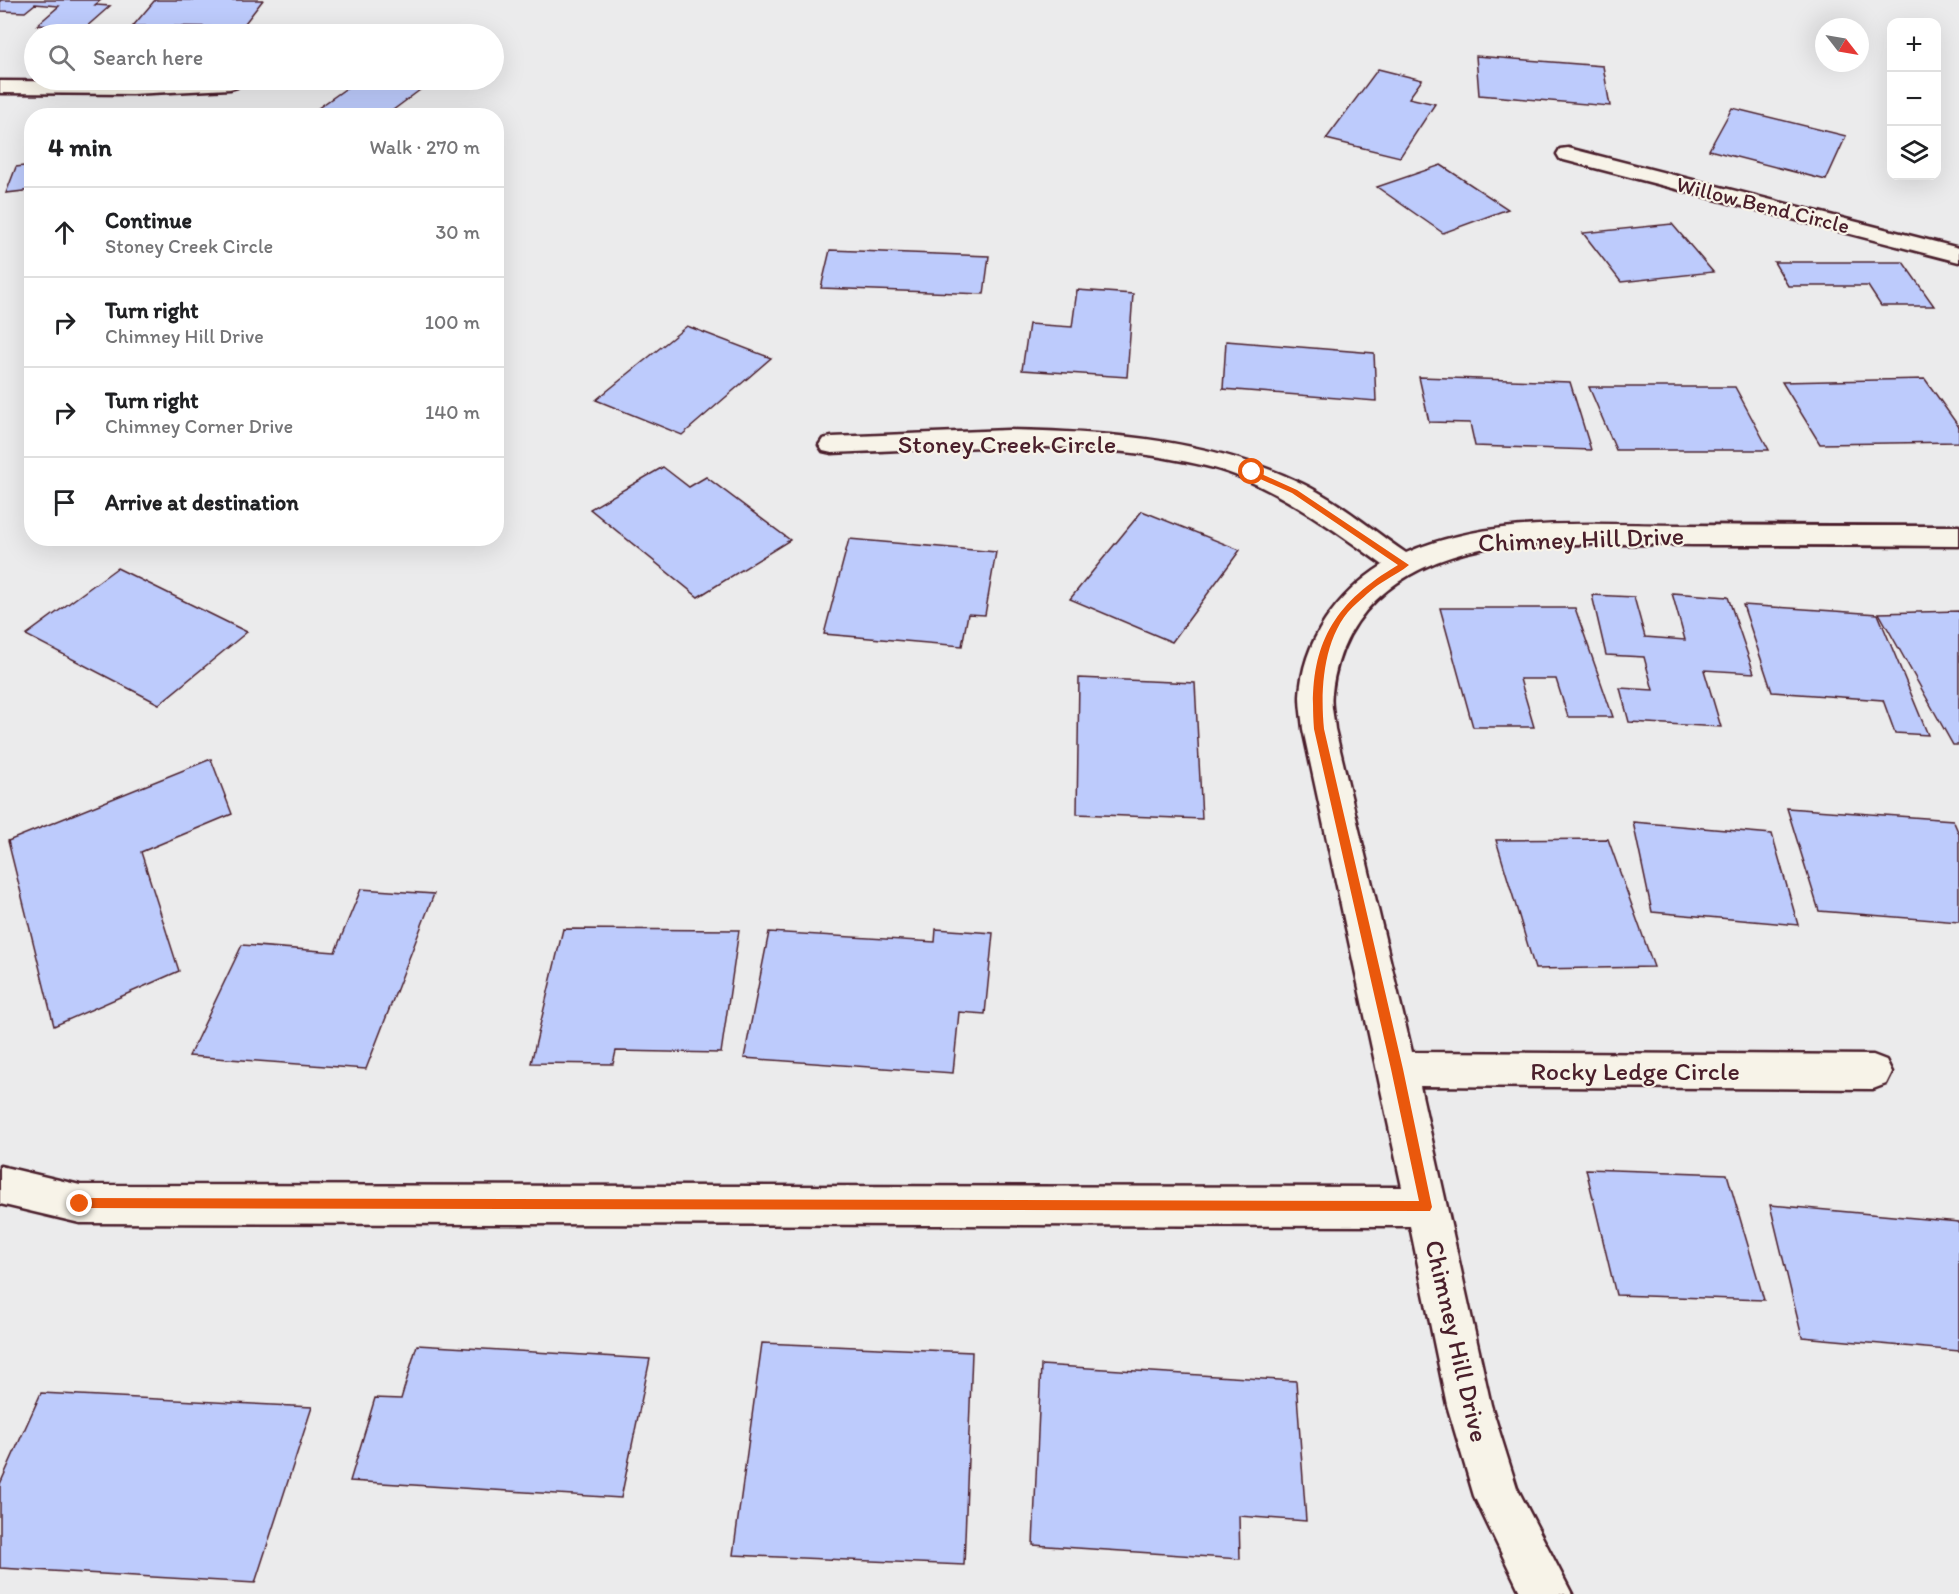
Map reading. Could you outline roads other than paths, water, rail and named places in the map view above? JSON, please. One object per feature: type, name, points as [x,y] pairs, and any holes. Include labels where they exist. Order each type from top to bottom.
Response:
[{"type":"street","points":[[0,87],[24,87]]},
{"type":"street","name":"Willow Bend Circle","points":[[1568,154],[1959,255]]},
{"type":"street","name":"Stoney Creek Circle","points":[[832,445],[1050,439],[1094,440],[1149,446],[1252,472],[1294,491],[1404,565]]},
{"type":"street","name":"Chimney Hill Drive","points":[[1548,1594],[1497,1496],[1469,1405],[1397,1069],[1319,729],[1316,694],[1322,660],[1333,629],[1351,603],[1380,579],[1404,565],[1446,548],[1498,537],[1564,534],[1959,536]]},
{"type":"street","name":"Rocky Ledge Circle","points":[[1397,1069],[1873,1072]]},
{"type":"street","points":[[0,1185],[80,1204],[1426,1207]]}]
